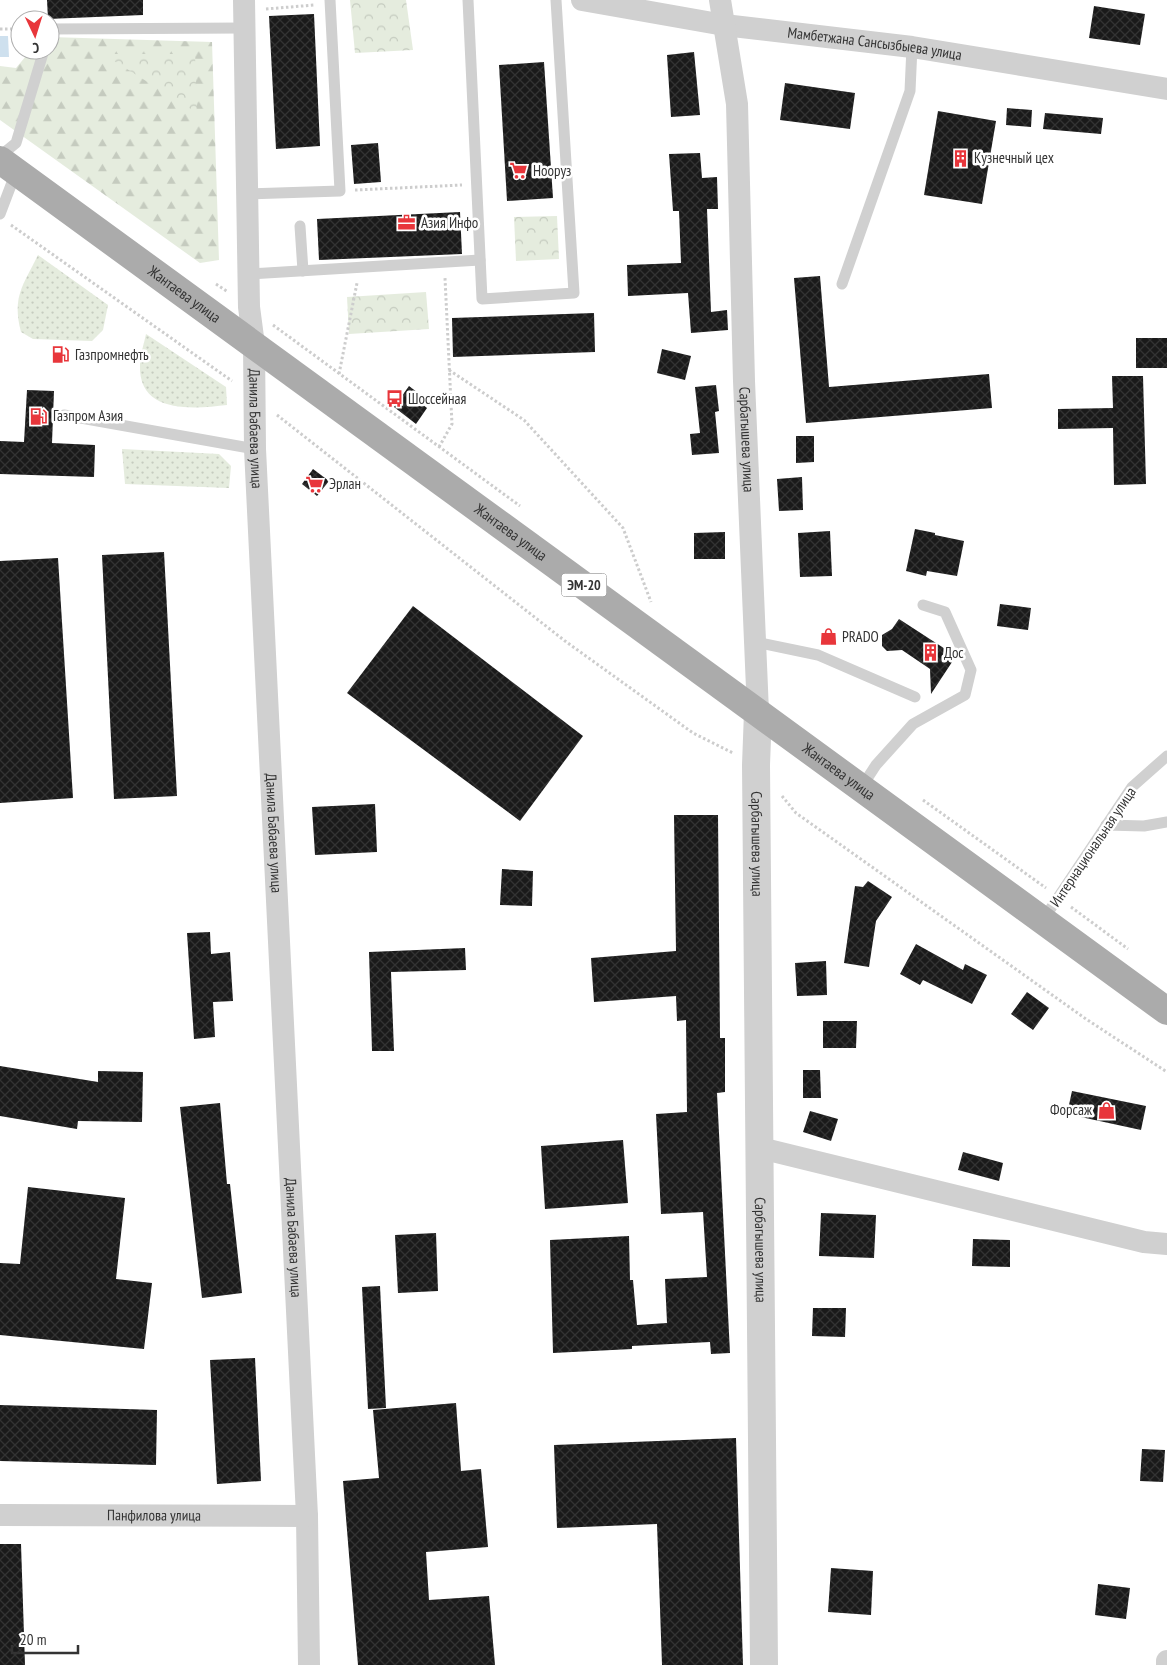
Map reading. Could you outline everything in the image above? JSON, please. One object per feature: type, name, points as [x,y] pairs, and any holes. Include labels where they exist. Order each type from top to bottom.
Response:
[{"type":"main road","name":"Жантаева улица","points":[[5,163],[1167,1010]]},
{"type":"street","name":"Мамбетжана Сансызбыева улица","points":[[582,0],[724,25],[912,46],[1167,88]]},
{"type":"street","name":"Сарбагышева улица","points":[[720,0],[737,104],[744,381],[758,712],[756,765],[764,1665]]},
{"type":"street","name":"Данила Бабаева улица","points":[[244,13],[249,307],[254,345],[255,449],[307,1516],[310,1665]]},
{"type":"street","points":[[760,1148],[1144,1242],[1167,1244]]},
{"type":"street","name":"Панфилова улица","points":[[0,1515],[307,1516]]},
{"type":"lane","points":[[468,0],[482,299],[574,293],[556,0]]},
{"type":"lane","points":[[247,194],[340,190],[330,2]]},
{"type":"lane","points":[[60,28],[244,13]]},
{"type":"lane","points":[[842,284],[910,90],[912,46]]},
{"type":"lane","points":[[4,219],[5,163],[16,143],[41,60]]},
{"type":"lane","points":[[300,226],[303,271]]},
{"type":"lane","points":[[248,274],[480,260]]},
{"type":"lane","points":[[64,415],[255,449]]},
{"type":"lane","points":[[861,788],[876,765],[913,724],[965,695],[971,670],[945,612],[923,605]]},
{"type":"lane","points":[[756,642],[818,655],[915,697]]},
{"type":"lane","name":"Интернациональная улица","points":[[1043,920],[1132,787],[1167,756]]},
{"type":"lane","points":[[1106,825],[1144,826],[1167,822]]},
{"type":"path","points":[[244,13],[330,2]]},
{"type":"path","points":[[340,190],[476,185]]},
{"type":"path","points":[[4,219],[254,396],[369,485],[565,642],[693,733],[756,765],[796,813],[1086,1019],[1167,1072]]},
{"type":"path","points":[[439,447],[452,424],[444,262]]},
{"type":"path","points":[[339,374],[360,268]]},
{"type":"path","points":[[449,370],[524,420],[623,528],[651,602]]},
{"type":"green space","points":[[350,0],[406,0],[413,50],[355,53]]},
{"type":"green space","points":[[60,37],[212,42],[219,260],[200,263],[0,120],[0,66],[16,68],[23,60],[60,60]]},
{"type":"green space","points":[[103,54],[195,54],[197,113]]},
{"type":"green space","points":[[557,216],[559,259],[516,261],[514,217]]},
{"type":"green space","points":[[38,255],[108,305],[103,330],[92,341],[33,339],[21,332],[18,300]]},
{"type":"green space","points":[[426,292],[429,329],[349,334],[347,297]]},
{"type":"green space","points":[[146,334],[226,387],[227,405],[184,407],[170,405],[158,400],[148,392],[142,381],[140,365]]},
{"type":"green space","points":[[122,449],[219,454],[231,466],[229,488],[125,484]]},
{"type":"water","points":[[0,36],[8,36],[9,57],[0,57]]},
{"type":"building","points":[[47,0],[143,0],[143,15],[60,18],[60,10],[48,10]]},
{"type":"building","points":[[1094,6],[1145,14],[1140,45],[1089,38]]},
{"type":"building","points":[[314,14],[320,146],[276,149],[269,16]]},
{"type":"building","points":[[694,52],[700,115],[671,117],[667,55]]},
{"type":"building","points":[[544,62],[553,198],[507,201],[499,65]]},
{"type":"building","points":[[785,83],[855,93],[850,129],[780,120]]},
{"type":"building","points":[[1007,108],[1032,110],[1031,127],[1006,125]]},
{"type":"building","name":"Кузнечный цех","points":[[938,111],[996,121],[982,204],[924,195]]},
{"type":"building","points":[[1045,113],[1103,118],[1101,134],[1043,129]]},
{"type":"building","points":[[378,143],[381,182],[354,184],[351,145]]},
{"type":"building","points":[[700,153],[702,178],[717,177],[718,209],[707,209],[711,312],[727,310],[728,330],[691,333],[688,293],[628,296],[627,265],[681,263],[679,211],[673,211],[669,154]]},
{"type":"building","points":[[460,212],[462,254],[319,260],[317,219]]},
{"type":"building","points":[[820,276],[829,387],[989,374],[992,408],[806,423],[794,278]]},
{"type":"building","points":[[594,313],[595,352],[453,357],[452,318]]},
{"type":"building","points":[[1136,338],[1167,338],[1167,368],[1136,368]]},
{"type":"building","points":[[662,349],[691,356],[685,380],[657,373]]},
{"type":"building","points":[[1112,376],[1143,376],[1146,484],[1114,485],[1113,428],[1058,429],[1058,409],[1113,408]]},
{"type":"building","points":[[716,385],[719,411],[715,412],[719,453],[692,455],[690,434],[700,433],[695,387]]},
{"type":"building","points":[[409,386],[426,399],[422,404],[427,408],[416,424],[394,407]]},
{"type":"building","name":"Газпром Азия","points":[[27,390],[54,391],[52,443],[95,445],[94,477],[0,474],[0,441],[24,442]]},
{"type":"building","points":[[796,436],[814,436],[814,462],[796,463]]},
{"type":"building","points":[[313,469],[329,481],[317,496],[302,484]]},
{"type":"building","points":[[802,477],[803,510],[779,511],[777,479]]},
{"type":"building","points":[[915,529],[964,541],[957,576],[927,571],[926,576],[906,571]]},
{"type":"building","points":[[830,531],[832,576],[800,577],[798,533]]},
{"type":"building","points":[[725,532],[725,559],[694,559],[694,533]]},
{"type":"building","points":[[164,552],[177,796],[114,799],[102,555]]},
{"type":"building","points":[[58,558],[73,798],[0,803],[0,561]]},
{"type":"building","points":[[1000,604],[1031,608],[1028,630],[997,626]]},
{"type":"building","points":[[413,606],[583,736],[520,821],[347,693]]},
{"type":"building","name":"Дос","points":[[899,619],[956,656],[931,694],[930,669],[902,650],[887,651],[882,646],[882,635],[892,629]]},
{"type":"building","points":[[375,804],[377,852],[315,855],[312,807]]},
{"type":"building","points":[[674,815],[718,815],[720,1038],[725,1038],[725,1092],[717,1093],[730,1353],[711,1354],[710,1342],[632,1346],[632,1349],[553,1353],[550,1240],[629,1236],[630,1280],[633,1280],[637,1325],[667,1323],[665,1279],[707,1277],[703,1212],[661,1214],[656,1114],[687,1112],[686,1020],[677,1021],[676,996],[594,1002],[591,958],[676,951]]},
{"type":"building","points":[[502,869],[533,871],[532,906],[500,905]]},
{"type":"building","points":[[868,881],[892,897],[876,921],[869,967],[844,963],[855,886],[863,887]]},
{"type":"building","points":[[210,932],[211,954],[230,952],[233,1001],[213,1002],[215,1037],[194,1039],[187,933]]},
{"type":"building","points":[[916,944],[963,970],[965,964],[987,975],[972,1004],[923,980],[920,985],[900,974]]},
{"type":"building","points":[[465,948],[466,970],[391,972],[394,1051],[372,1051],[369,952]]},
{"type":"building","points":[[826,961],[827,995],[797,996],[795,963]]},
{"type":"building","points":[[1027,992],[1049,1008],[1033,1030],[1011,1014]]},
{"type":"building","points":[[823,1021],[857,1021],[856,1048],[823,1048]]},
{"type":"building","points":[[0,1066],[98,1082],[98,1071],[143,1072],[142,1122],[78,1121],[77,1129],[0,1116]]},
{"type":"building","points":[[803,1070],[820,1070],[821,1098],[803,1098]]},
{"type":"building","name":"Форсаж","points":[[1072,1091],[1146,1106],[1141,1130],[1067,1114]]},
{"type":"building","points":[[220,1103],[227,1184],[230,1184],[242,1293],[202,1298],[180,1107]]},
{"type":"building","points":[[810,1111],[838,1119],[831,1141],[803,1132]]},
{"type":"building","points":[[623,1140],[628,1203],[545,1209],[541,1146]]},
{"type":"building","points":[[963,1152],[1003,1163],[999,1181],[958,1170]]},
{"type":"building","points":[[28,1187],[125,1198],[116,1279],[152,1283],[144,1349],[0,1335],[0,1263],[20,1264]]},
{"type":"building","points":[[821,1213],[876,1215],[874,1258],[819,1256]]},
{"type":"building","points":[[436,1233],[438,1291],[398,1293],[395,1235]]},
{"type":"building","points":[[973,1239],[1010,1240],[1010,1267],[972,1266]]},
{"type":"building","points":[[380,1286],[386,1408],[368,1409],[362,1287]]},
{"type":"building","points":[[813,1308],[846,1308],[845,1337],[812,1336]]},
{"type":"building","points":[[255,1358],[261,1481],[217,1484],[210,1360]]},
{"type":"building","points":[[456,1403],[461,1471],[481,1469],[488,1547],[426,1552],[429,1600],[489,1596],[495,1665],[358,1665],[343,1481],[379,1478],[373,1410]]},
{"type":"building","points":[[0,1405],[157,1410],[156,1465],[0,1461]]},
{"type":"building","points":[[736,1438],[743,1665],[662,1665],[657,1524],[557,1528],[554,1445]]},
{"type":"building","points":[[1142,1449],[1165,1450],[1163,1482],[1140,1481]]},
{"type":"building","points":[[0,1544],[21,1544],[25,1665],[0,1665]]},
{"type":"building","points":[[831,1568],[873,1571],[871,1615],[828,1612]]},
{"type":"building","points":[[1098,1584],[1130,1588],[1126,1619],[1095,1615]]},
{"type":"place","name":"Кузнечный цех","points":[[960,158]]},
{"type":"place","name":"Нооруз","points":[[519,171]]},
{"type":"place","name":"Азия Инфо","points":[[407,223]]},
{"type":"place","name":"Газпромнефть","points":[[61,355]]},
{"type":"place","name":"Шоссейная","points":[[394,399]]},
{"type":"place","name":"Газпром Азия","points":[[39,416]]},
{"type":"place","name":"Эрлан","points":[[315,484]]},
{"type":"place","name":"PRADO","points":[[828,637]]},
{"type":"place","name":"Дос","points":[[930,653]]},
{"type":"place","name":"Форсаж","points":[[1106,1110]]}]
